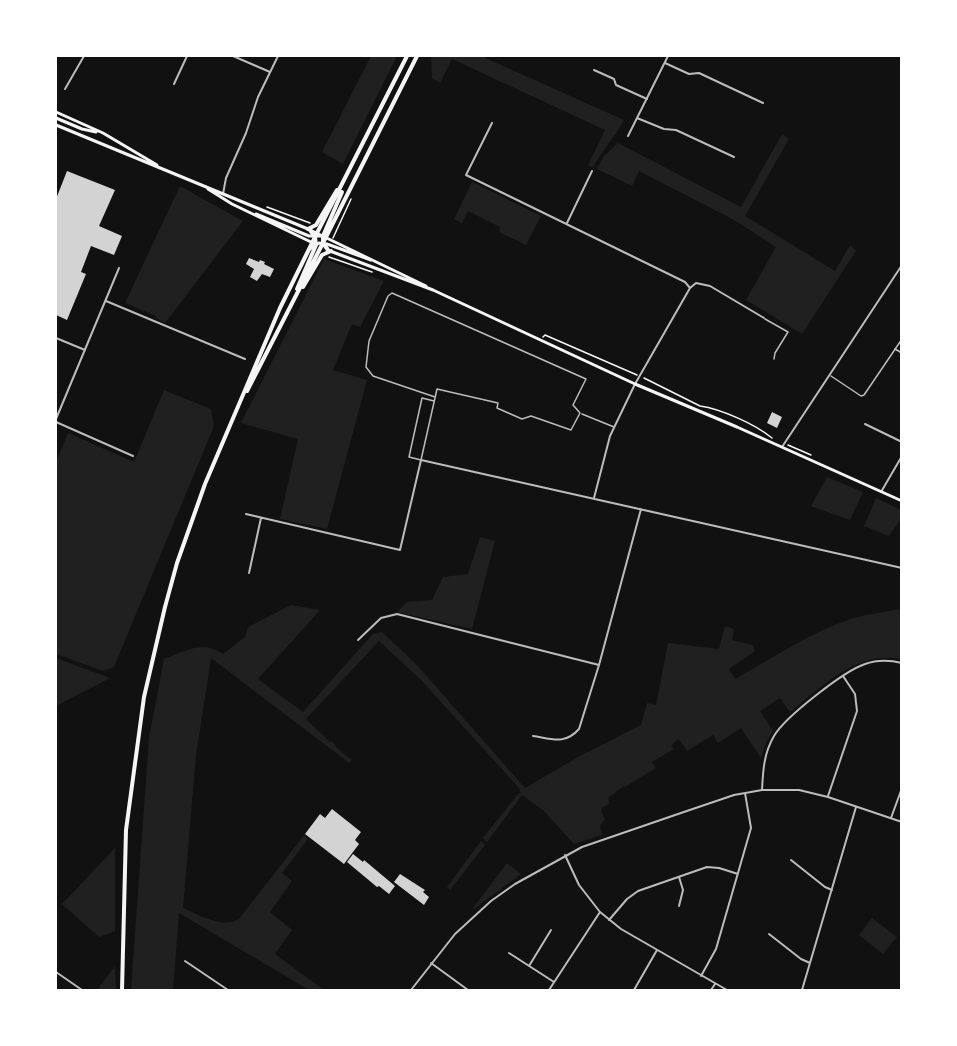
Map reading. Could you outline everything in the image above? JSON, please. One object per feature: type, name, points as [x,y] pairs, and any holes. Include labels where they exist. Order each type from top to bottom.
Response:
[{"type":"main road","points":[[316,235],[407,56]]},
{"type":"main road","points":[[234,418],[318,244],[329,231],[417,56]]},
{"type":"main road","points":[[56,112],[103,133],[166,170]]},
{"type":"main road","points":[[56,118],[82,129],[103,133]]},
{"type":"main road","points":[[56,125],[310,229],[316,235],[318,244],[329,251],[433,290]]},
{"type":"main road","points":[[310,229],[359,153]]},
{"type":"main road","points":[[324,236],[359,153]]},
{"type":"main road","points":[[208,189],[232,204],[318,244],[386,266]]},
{"type":"main road","points":[[232,204],[324,236],[433,290],[635,384],[783,445],[902,501]]},
{"type":"main road","points":[[122,990],[126,830],[144,697],[165,607],[177,563],[206,484],[280,308],[309,249],[318,244]]},
{"type":"main road","points":[[279,328],[322,255],[329,251]]},
{"type":"street","points":[[66,89],[84,56]]},
{"type":"street","points":[[174,84],[187,56]]},
{"type":"street","points":[[233,56],[270,72]]},
{"type":"street","points":[[223,194],[226,178],[258,97],[278,56]]},
{"type":"street","points":[[628,136],[668,56]]},
{"type":"street","points":[[665,63],[689,74],[699,74],[763,103]]},
{"type":"street","points":[[594,70],[614,80],[616,85],[647,99]]},
{"type":"street","points":[[637,118],[664,129],[676,130],[734,157]]},
{"type":"street","points":[[492,123],[466,175],[686,282],[690,288]]},
{"type":"street","points":[[567,223],[592,171]]},
{"type":"street","points":[[783,445],[902,266]]},
{"type":"street","points":[[119,268],[56,421],[133,456]]},
{"type":"street","points":[[594,498],[610,436],[639,376],[690,288],[696,283],[710,286],[764,318]]},
{"type":"street","points":[[105,301],[245,359]]},
{"type":"street","points":[[56,338],[85,350]]},
{"type":"street","points":[[895,349],[902,353]]},
{"type":"street","points":[[865,424],[902,442]]},
{"type":"street","points":[[881,492],[902,456]]},
{"type":"street","points":[[246,514],[400,550],[421,460],[902,568]]},
{"type":"street","points":[[533,736],[561,740],[572,737],[579,729],[599,665],[641,509]]},
{"type":"street","points":[[249,573],[261,518]]},
{"type":"street","points":[[358,640],[381,618],[397,614],[599,665]]},
{"type":"street","points":[[762,790],[763,766],[767,751],[775,734],[785,722],[843,676],[867,663],[882,661],[902,663]]},
{"type":"street","points":[[828,797],[857,711],[855,694],[843,676]]},
{"type":"street","points":[[891,818],[902,788]]},
{"type":"street","points":[[411,990],[455,934],[491,901],[515,884],[582,847],[734,795],[762,790],[799,790],[828,797],[902,822]]},
{"type":"street","points":[[701,976],[716,949],[751,828],[745,793]]},
{"type":"street","points":[[802,990],[856,807]]},
{"type":"street","points":[[565,855],[579,885],[609,920],[727,990]]},
{"type":"street","points":[[791,860],[832,890]]},
{"type":"street","points":[[609,920],[627,899],[638,891],[707,867],[738,874]]},
{"type":"street","points":[[679,877],[683,890],[679,906]]},
{"type":"street","points":[[549,990],[600,912]]},
{"type":"street","points":[[528,966],[551,930]]},
{"type":"street","points":[[769,934],[801,959],[810,963]]},
{"type":"street","points":[[634,990],[657,950]]},
{"type":"street","points":[[509,953],[554,982]]},
{"type":"street","points":[[185,962],[228,990]]},
{"type":"street","points":[[431,963],[468,990]]},
{"type":"street","points":[[56,972],[82,990]]},
{"type":"street","points":[[711,990],[715,984]]},
{"type":"lane","points":[[435,397],[373,376],[366,367],[369,341],[387,296],[392,293],[586,379],[573,405],[580,413],[615,427]]},
{"type":"lane","points":[[764,318],[788,332],[775,353],[774,359]]},
{"type":"lane","points":[[829,375],[861,396],[864,395],[902,339]]},
{"type":"lane","points":[[434,401],[422,398],[409,457],[421,460],[437,389],[498,403],[497,408],[522,419],[531,416],[571,430],[580,413]]},
{"type":"path","points":[[256,207],[269,207],[285,212],[311,223],[310,229]]},
{"type":"path","points":[[326,255],[370,272]]},
{"type":"path","points":[[540,339],[545,335],[639,376],[700,406],[710,407],[758,429],[783,445],[817,458]]},
{"type":"shaded area","points":[[371,56],[397,56],[343,164],[322,152]]},
{"type":"shaded area","points":[[431,56],[481,56],[624,120],[593,167],[588,165],[605,130],[452,59],[440,83],[432,78]]},
{"type":"shaded area","points":[[782,134],[789,139],[745,216],[835,271],[850,245],[856,251],[802,334],[746,300],[776,247],[734,220],[639,171],[632,186],[597,169],[604,156],[618,143],[741,207]]},
{"type":"shaded area","points":[[472,182],[541,216],[526,245],[499,232],[500,227],[468,211],[462,223],[454,219]]},
{"type":"shaded area","points":[[180,186],[243,221],[165,323],[156,316],[125,303]]},
{"type":"shaded area","points":[[324,259],[384,281],[360,327],[352,324],[333,370],[367,380],[327,529],[280,519],[298,439],[241,423]]},
{"type":"shaded area","points":[[164,390],[211,409],[214,426],[114,667],[103,671],[56,654],[56,462],[68,433],[134,462]]},
{"type":"shaded area","points":[[827,477],[863,492],[850,520],[811,506]]},
{"type":"shaded area","points":[[876,498],[901,510],[901,519],[889,536],[864,526]]},
{"type":"shaded area","points":[[480,537],[495,541],[472,629],[397,612],[407,602],[432,600],[443,577],[468,574]]},
{"type":"shaded area","points":[[291,605],[320,610],[258,679],[303,712],[373,634],[382,632],[417,665],[525,788],[580,756],[641,725],[647,703],[656,705],[668,643],[719,649],[725,626],[734,629],[732,640],[753,645],[755,651],[729,669],[735,679],[836,625],[863,616],[901,609],[901,659],[869,660],[855,665],[828,682],[790,712],[780,698],[760,711],[773,731],[761,758],[741,728],[718,743],[713,735],[687,751],[679,739],[671,745],[674,749],[652,762],[656,768],[608,798],[609,804],[601,811],[605,819],[600,826],[602,835],[574,844],[544,811],[522,795],[487,842],[483,838],[519,793],[521,794],[519,788],[421,680],[379,641],[306,719],[352,760],[349,763],[211,658],[196,755],[183,908],[218,922],[233,922],[239,919],[304,835],[308,839],[282,873],[292,881],[270,912],[292,930],[275,954],[324,990],[309,990],[179,913],[173,990],[131,990],[149,738],[164,659],[201,647],[223,654],[245,637],[248,627]]},
{"type":"shaded area","points":[[56,658],[110,678],[56,706]]},
{"type":"shaded area","points":[[481,841],[485,845],[450,890],[447,887]]},
{"type":"shaded area","points":[[115,848],[115,931],[99,937],[62,904]]},
{"type":"shaded area","points":[[507,863],[521,874],[474,909],[473,908]]},
{"type":"shaded area","points":[[872,918],[897,937],[883,954],[859,935]]},
{"type":"shaded area","points":[[115,966],[116,990],[97,990]]},
{"type":"building","points":[[67,171],[115,190],[99,226],[122,236],[114,255],[91,246],[81,272],[86,274],[67,320],[56,315],[56,199]]},
{"type":"building","points":[[249,258],[265,262],[264,264],[274,269],[270,277],[262,274],[257,281],[250,277],[254,269],[246,264]]},
{"type":"building","points":[[772,412],[782,417],[777,428],[767,423]]},
{"type":"building","points":[[332,809],[361,832],[355,840],[359,844],[344,864],[305,834],[320,814],[325,818]]},
{"type":"building","points":[[353,854],[363,862],[364,860],[395,886],[389,894],[347,862]]},
{"type":"building","points":[[400,874],[425,890],[423,892],[429,897],[424,905],[394,882]]}]
